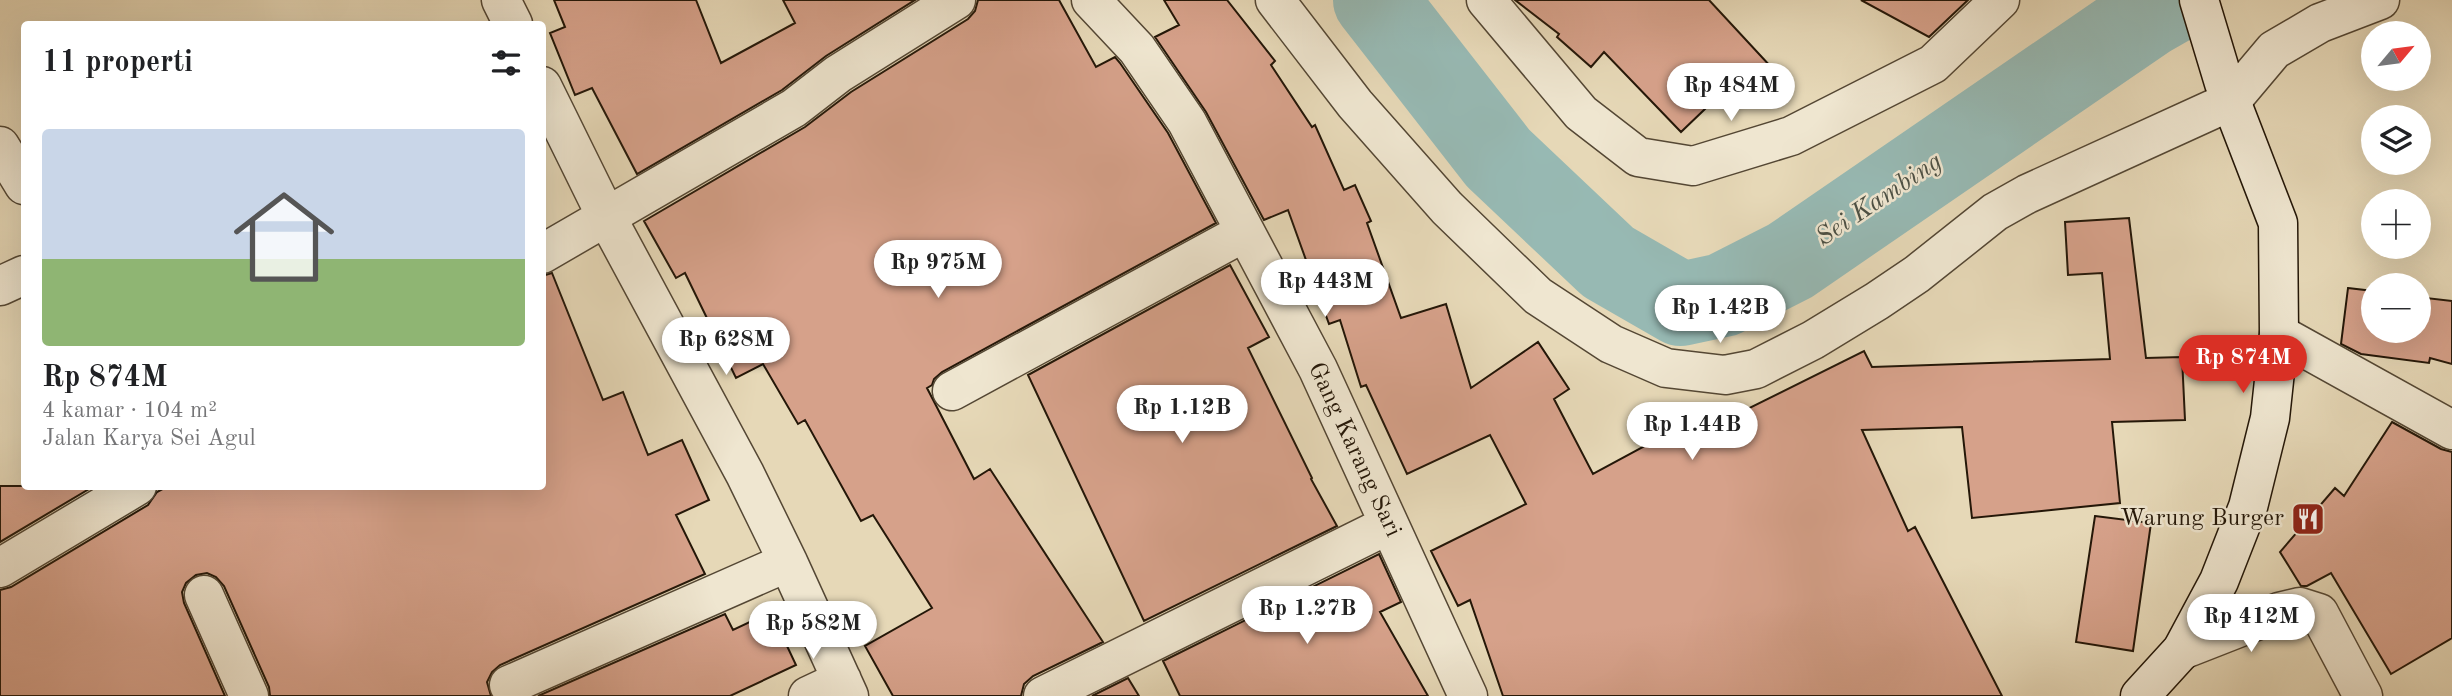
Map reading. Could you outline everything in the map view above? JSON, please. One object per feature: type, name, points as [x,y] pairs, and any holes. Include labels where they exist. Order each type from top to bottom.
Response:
[{"type":"street","points":[[501,0],[512,21]]},
{"type":"street","points":[[546,252],[794,108],[838,74],[956,0]]},
{"type":"street","name":"Gang Karang Sari","points":[[1091,0],[1137,50],[1188,122],[1318,369],[1468,696]]},
{"type":"street","points":[[1275,0],[1391,146],[1447,208],[1538,296],[1611,344],[1666,368],[1725,375],[1756,369],[1813,341],[1917,274],[1995,212],[2228,92],[2274,50],[2320,23],[2380,0]]},
{"type":"street","points":[[1486,0],[1581,113],[1638,156],[1693,166],[1791,136],[1933,64],[2000,0]]},
{"type":"street","points":[[2140,696],[2182,650],[2219,581],[2248,507],[2270,418],[2279,334],[2278,223],[2228,92],[2199,0]]},
{"type":"street","points":[[546,94],[607,218],[745,474],[846,688],[808,696]]},
{"type":"street","points":[[0,146],[21,180]]},
{"type":"street","points":[[952,391],[1245,232]]},
{"type":"street","points":[[0,286],[21,276]]},
{"type":"street","points":[[2279,334],[2452,430]]},
{"type":"street","points":[[0,568],[130,490]]},
{"type":"street","points":[[1042,696],[1388,525]]},
{"type":"street","points":[[509,685],[788,562]]},
{"type":"street","points":[[204,594],[249,696]]},
{"type":"street","points":[[2182,650],[2249,622],[2300,607],[2319,613],[2363,696]]},
{"type":"building","points":[[554,0],[696,0],[721,63],[795,23],[783,0],[915,0],[826,56],[782,90],[637,174],[592,88],[575,95],[550,33],[565,27]]},
{"type":"building","points":[[978,0],[1059,0],[1096,67],[1115,57],[1120,63],[1168,133],[1216,223],[942,372],[927,388],[974,479],[990,469],[1103,642],[1033,676],[1024,684],[1021,696],[893,696],[865,646],[932,608],[873,515],[861,521],[805,420],[798,424],[763,364],[736,378],[685,273],[676,278],[644,221],[805,127],[851,92],[968,19],[975,11]]},
{"type":"building","points":[[1164,0],[1227,0],[1275,61],[1271,65],[1312,127],[1315,125],[1344,190],[1355,185],[1371,221],[1367,223],[1401,318],[1446,304],[1471,388],[1538,342],[1569,389],[1554,399],[1593,474],[1676,429],[1683,441],[1864,351],[1872,367],[2110,359],[2102,273],[2068,275],[2065,222],[2129,218],[2146,358],[2182,357],[2185,420],[2112,422],[2120,503],[1972,518],[1962,427],[1862,430],[1908,531],[1915,527],[2002,696],[1503,696],[1470,600],[1458,606],[1431,551],[1526,504],[1490,435],[1407,474],[1366,385],[1361,387],[1340,320],[1329,324],[1288,210],[1264,220],[1206,112],[1155,37],[1179,25]]},
{"type":"building","points":[[1515,0],[1709,0],[1772,68],[1740,98],[1729,86],[1681,132],[1604,52],[1591,67],[1557,37],[1559,34]]},
{"type":"building","points":[[1861,0],[1968,0],[1929,37]]},
{"type":"building","points":[[1230,265],[1269,337],[1248,348],[1311,479],[1337,526],[1144,621],[1028,375]]},
{"type":"building","points":[[552,273],[603,400],[623,392],[648,455],[682,440],[709,500],[676,515],[705,574],[500,665],[492,672],[487,682],[491,696],[270,696],[269,687],[224,586],[216,577],[207,573],[196,575],[186,583],[182,592],[184,603],[225,696],[0,696],[0,590],[11,587],[148,505],[161,490],[546,490],[546,275]]},
{"type":"building","points":[[2348,288],[2361,290],[2361,343],[2431,343],[2431,299],[2452,301],[2452,364],[2430,358],[2429,363],[2361,354],[2341,344]]},
{"type":"building","points":[[2392,422],[2441,449],[2452,452],[2452,638],[2391,674],[2331,573],[2307,586],[2301,586],[2280,552],[2335,488],[2344,496]]},
{"type":"building","points":[[0,486],[21,486],[21,490],[87,490],[0,542]]},
{"type":"building","points":[[2095,516],[2151,523],[2133,651],[2076,642]]},
{"type":"building","points":[[1379,554],[1401,602],[1380,612],[1428,696],[1180,696],[1163,661]]},
{"type":"building","points":[[771,612],[796,665],[730,696],[538,696],[725,614],[733,630]]},
{"type":"building","points":[[1128,678],[1139,696],[1092,696]]},
{"type":"waterway","name":"Sei Kambing","points":[[1375,0],[1498,158],[1608,262],[1681,304],[1723,295],[1790,261],[2147,16],[2175,0]]},
{"type":"place","name":"Warung Burger","points":[[2308,519]]}]
